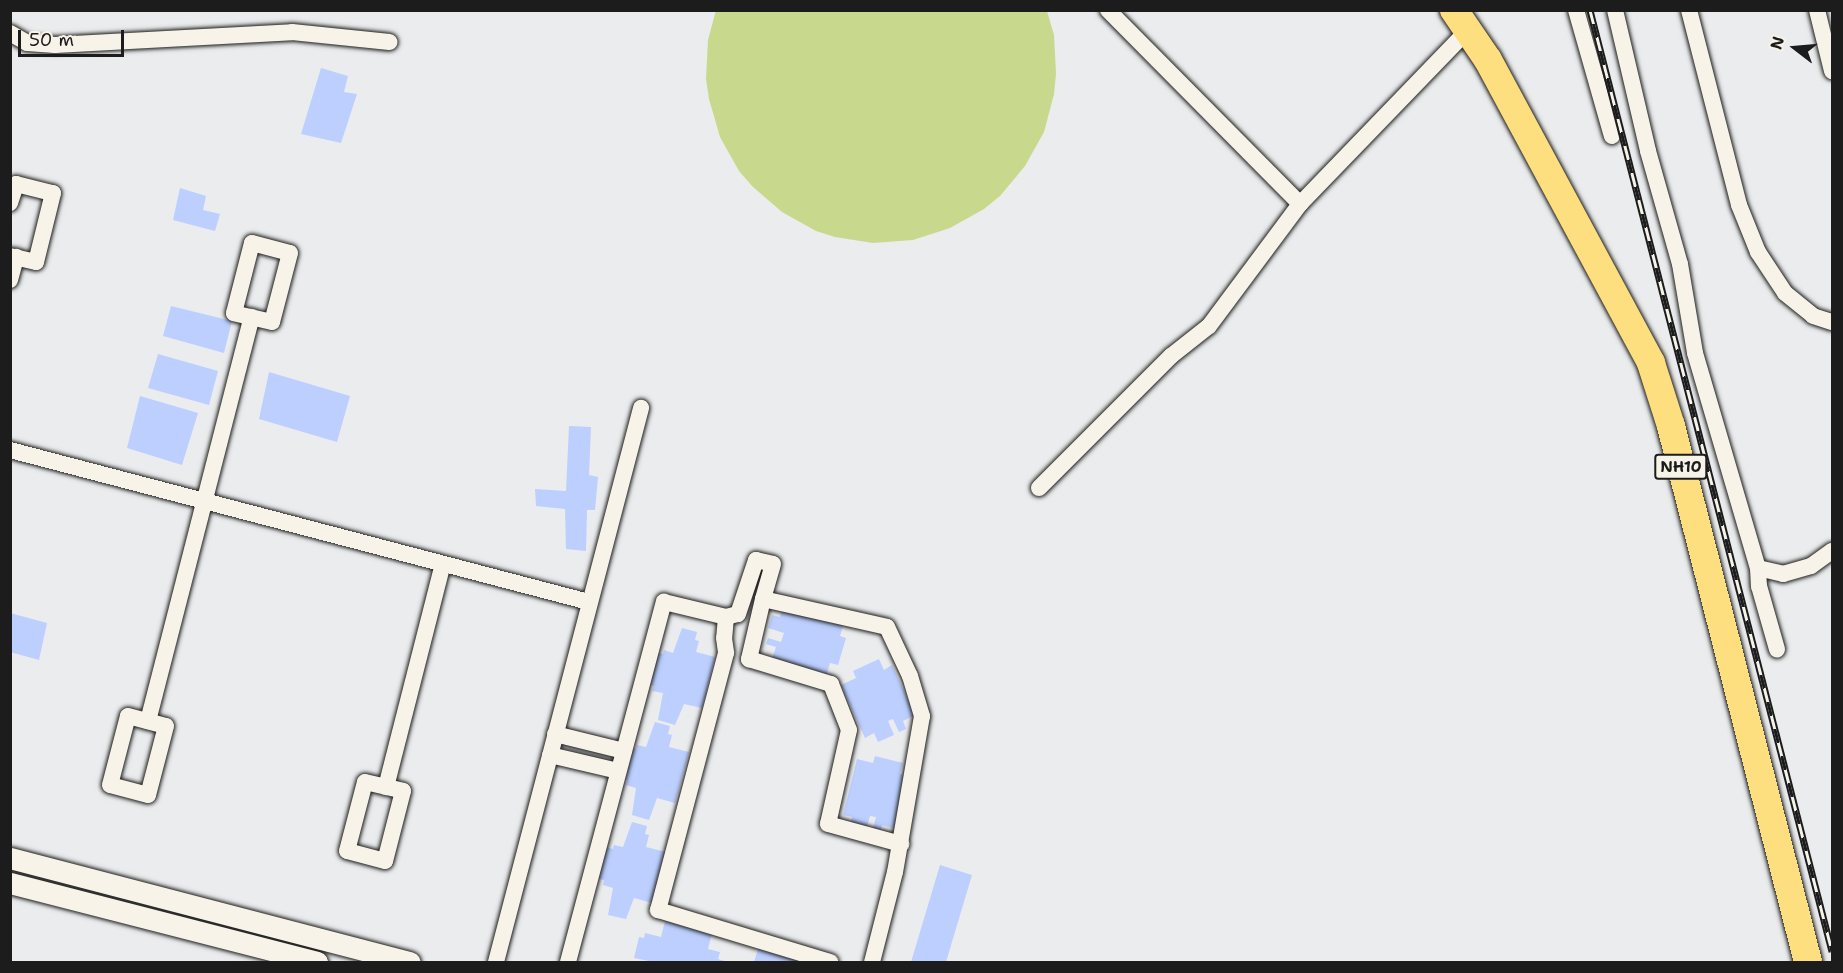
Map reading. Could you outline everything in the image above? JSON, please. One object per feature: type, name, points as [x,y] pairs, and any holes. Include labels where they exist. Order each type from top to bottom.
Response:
[{"type":"highway","name":"NH10","points":[[1461,20],[1488,60],[1633,329],[1657,380],[1671,426],[1808,963]]},
{"type":"street","points":[[1108,10],[1300,204]]},
{"type":"street","points":[[1576,10],[1612,136]]},
{"type":"street","points":[[1615,10],[1648,151],[1680,264],[1695,353],[1758,568],[1759,586],[1777,649]]},
{"type":"street","points":[[1689,10],[1738,205],[1758,252],[1785,293],[1813,316],[1833,322]]},
{"type":"street","points":[[1817,10],[1833,71]]},
{"type":"street","points":[[1039,488],[1171,356],[1209,326],[1300,204],[1461,20]]},
{"type":"street","points":[[10,33],[27,43],[55,45],[292,32],[389,42]]},
{"type":"street","points":[[10,203],[15,184],[53,193],[36,262],[13,257],[10,280]]},
{"type":"street","points":[[252,243],[290,253],[272,322],[252,317],[234,313],[252,243]]},
{"type":"street","points":[[148,721],[252,317]]},
{"type":"street","points":[[496,963],[641,408]]},
{"type":"street","points":[[10,450],[589,602]]},
{"type":"street","points":[[1758,568],[1784,574],[1811,566],[1833,551]]},
{"type":"street","points":[[568,963],[664,602],[726,617],[738,614],[756,560],[773,564],[749,659],[831,684],[849,730],[828,824],[901,844]]},
{"type":"street","points":[[386,787],[443,564]]},
{"type":"street","points":[[763,599],[887,627],[910,676],[922,716],[901,844],[872,963]]},
{"type":"street","points":[[726,617],[724,638],[726,653],[658,910],[830,962]]},
{"type":"street","points":[[128,716],[148,721],[166,726],[148,795],[110,785],[128,716]]},
{"type":"street","points":[[555,734],[624,751]]},
{"type":"street","points":[[550,755],[618,771]]},
{"type":"street","points":[[365,782],[386,787],[403,791],[385,861],[347,851],[365,782]]},
{"type":"street","points":[[10,858],[410,963]]},
{"type":"street","points":[[10,883],[317,963]]},
{"type":"green space","points":[[716,10],[1047,11],[1054,35],[1056,74],[1054,94],[1044,132],[1025,166],[1000,196],[984,209],[950,228],[913,240],[873,243],[835,237],[816,231],[782,212],[752,186],[739,171],[720,137],[706,79],[708,40]]},
{"type":"building","points":[[321,68],[348,76],[344,92],[357,94],[341,143],[301,134]]},
{"type":"building","points":[[180,188],[206,196],[203,210],[220,214],[215,231],[173,220]]},
{"type":"building","points":[[171,306],[232,321],[224,353],[163,336]]},
{"type":"building","points":[[158,354],[218,371],[209,405],[148,388]]},
{"type":"building","points":[[269,372],[350,396],[337,442],[259,419]]},
{"type":"building","points":[[140,396],[198,413],[182,465],[127,448]]},
{"type":"building","points":[[569,426],[591,427],[589,475],[598,477],[595,510],[587,510],[586,551],[566,549],[565,509],[536,506],[535,489],[566,491]]},
{"type":"building","points":[[783,606],[844,623],[840,636],[846,638],[838,665],[830,663],[826,677],[771,662],[776,647],[766,644],[768,638],[781,642],[784,633],[768,628],[772,615],[780,617]]},
{"type":"building","points":[[10,613],[47,623],[39,660],[10,652]]},
{"type":"building","points":[[682,628],[697,632],[695,640],[699,641],[696,652],[715,657],[702,708],[684,704],[675,725],[658,720],[663,693],[652,691],[654,686],[647,684],[656,652],[663,654],[664,650],[673,653]]},
{"type":"building","points":[[879,659],[884,670],[892,665],[915,715],[903,721],[906,729],[899,732],[893,719],[888,721],[894,735],[878,742],[874,733],[865,738],[841,685],[856,678],[853,671]]},
{"type":"building","points":[[655,722],[670,726],[668,734],[672,735],[669,747],[689,752],[675,803],[657,798],[649,820],[632,815],[636,788],[626,785],[627,780],[621,779],[629,747],[636,749],[637,745],[646,747]]},
{"type":"building","points":[[875,756],[903,763],[900,774],[909,776],[895,829],[882,825],[880,834],[872,832],[876,817],[870,816],[866,830],[850,826],[852,817],[843,815],[857,759],[873,763]]},
{"type":"building","points":[[632,822],[647,826],[645,834],[649,835],[646,847],[666,852],[652,903],[634,898],[626,919],[608,915],[613,888],[603,885],[604,880],[598,879],[606,847],[613,849],[614,845],[623,847]]},
{"type":"building","points":[[940,865],[972,875],[946,962],[911,962]]},
{"type":"building","points":[[665,921],[712,933],[708,949],[720,952],[718,959],[728,962],[654,962],[634,958],[639,937],[644,938],[645,933],[661,937]]},
{"type":"building","points":[[759,946],[810,962],[754,962]]},
{"type":"railway","points":[[1590,10],[1832,951]]}]
